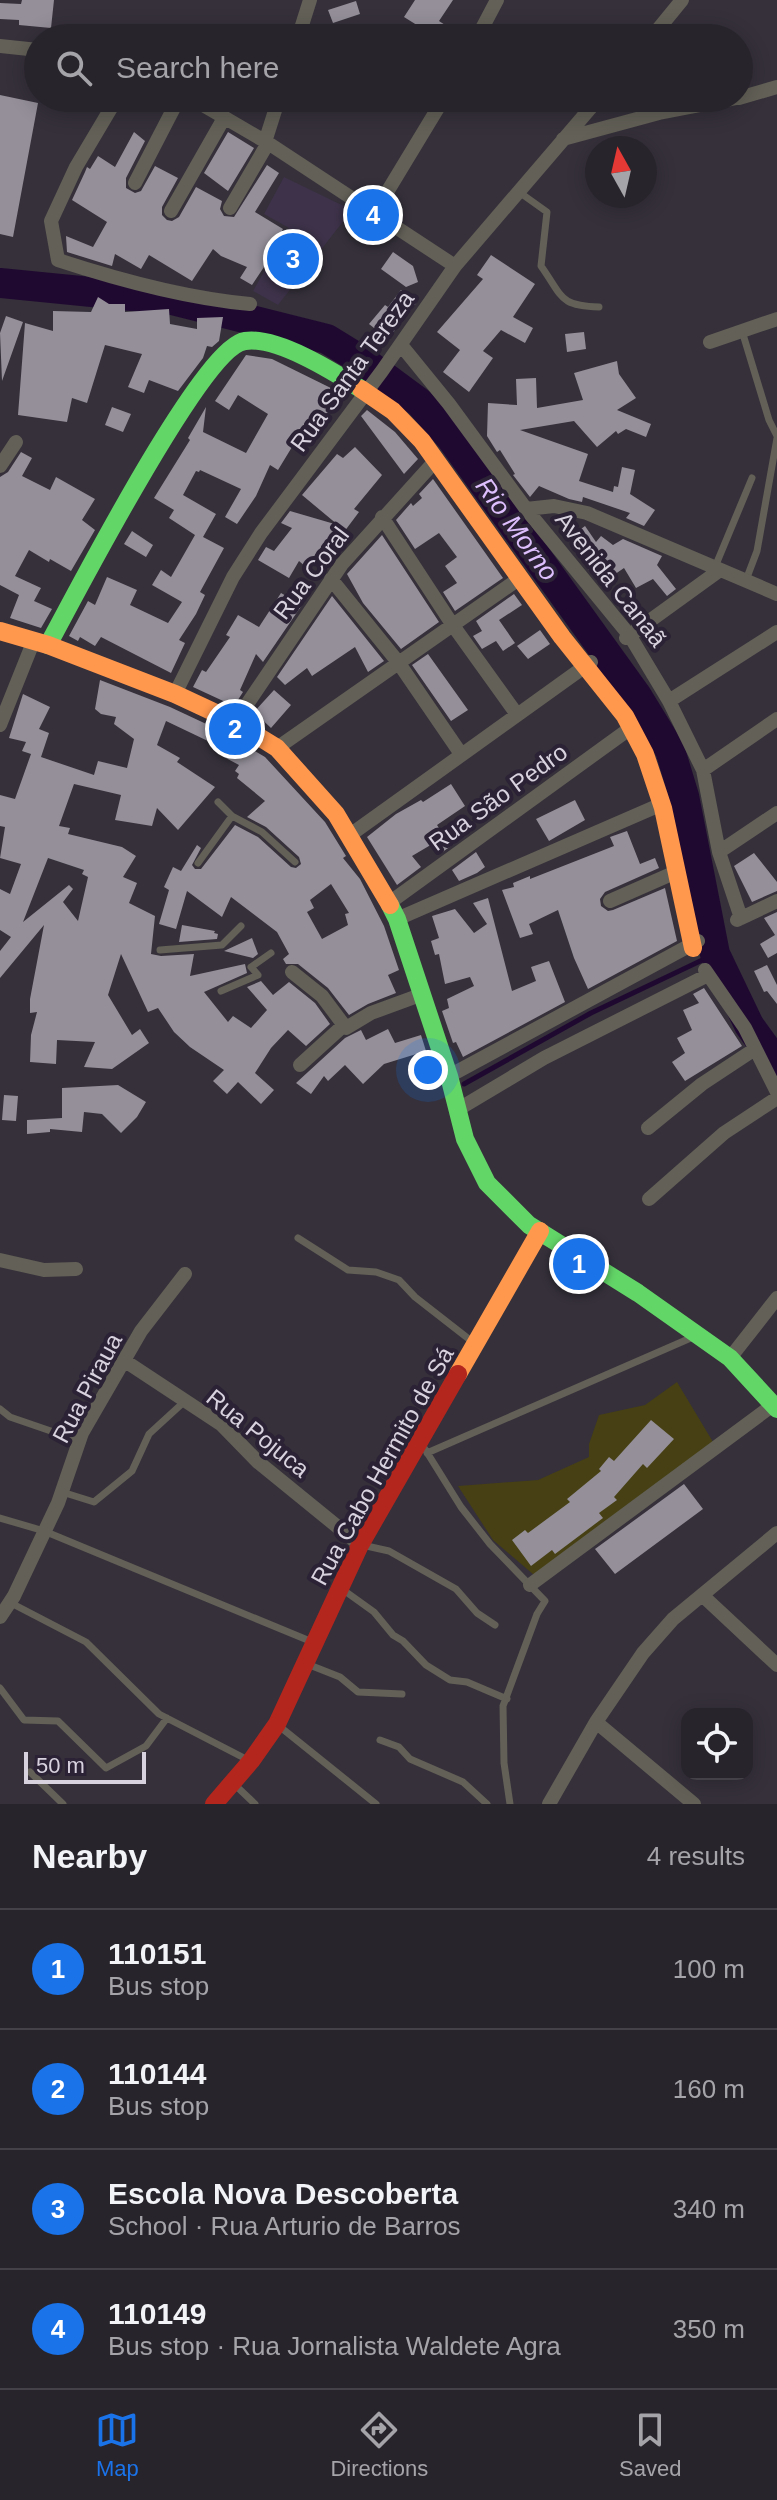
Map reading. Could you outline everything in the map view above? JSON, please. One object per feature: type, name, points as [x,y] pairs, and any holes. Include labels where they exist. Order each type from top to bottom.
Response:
[{"type":"street","points":[[302,24],[310,0]]},
{"type":"street","points":[[484,24],[497,0]]},
{"type":"street","points":[[662,24],[682,0]]},
{"type":"street","points":[[0,46],[24,49]]},
{"type":"street","points":[[753,94],[777,87]]},
{"type":"street","points":[[109,112],[76,167],[51,221],[58,260],[97,273],[215,300],[250,304]]},
{"type":"street","points":[[135,183],[172,112]]},
{"type":"street","points":[[214,112],[375,212],[455,266]]},
{"type":"street","points":[[230,208],[267,143],[275,112]]},
{"type":"street","points":[[375,212],[436,112]]},
{"type":"street","name":"Rua Santa Tereza","points":[[175,694],[233,577],[261,533],[369,389],[455,266],[587,112]]},
{"type":"street","points":[[563,139],[664,112]]},
{"type":"street","points":[[171,211],[224,118]]},
{"type":"street","points":[[710,342],[777,319]]},
{"type":"street","points":[[0,725],[41,643],[174,423],[225,350],[242,340],[266,342],[369,389],[404,421],[436,460],[520,578],[589,664],[632,727],[662,804],[694,945],[449,1076]]},
{"type":"street","name":"Avenida Canaã","points":[[399,347],[449,404],[526,509],[628,637],[669,701],[703,770],[719,852],[739,919],[777,901]]},
{"type":"street","points":[[0,466],[16,442]]},
{"type":"street","name":"Rua Coral","points":[[235,722],[331,579],[382,517],[436,460]]},
{"type":"street","points":[[526,509],[554,506],[587,513],[777,594]]},
{"type":"street","points":[[382,517],[452,624],[516,713]]},
{"type":"street","points":[[628,637],[717,568]]},
{"type":"street","points":[[277,748],[520,578]]},
{"type":"street","points":[[331,579],[398,662],[461,754]]},
{"type":"street","points":[[0,631],[41,643],[175,694],[235,722],[277,748],[336,814],[393,911],[449,1076],[465,1139],[487,1183],[511,1209],[540,1231],[699,1334],[730,1358],[775,1407],[530,1585]]},
{"type":"street","points":[[669,701],[777,632]]},
{"type":"street","points":[[350,835],[516,713],[589,664]]},
{"type":"street","points":[[703,770],[777,719]]},
{"type":"street","name":"Rua São Pedro","points":[[393,911],[632,727]]},
{"type":"street","points":[[393,911],[662,804]]},
{"type":"street","points":[[719,852],[777,813]]},
{"type":"street","points":[[610,901],[676,872]]},
{"type":"street","points":[[292,972],[322,996],[346,1028],[371,1013],[423,994]]},
{"type":"street","points":[[457,1110],[544,1058],[706,973],[745,1028],[777,1095],[724,1133],[649,1199]]},
{"type":"street","points":[[300,1065],[344,1025]]},
{"type":"street","points":[[648,1128],[702,1084],[755,1049]]},
{"type":"street","name":"Rua Cabo Hermito de Sá","points":[[214,1804],[251,1761],[277,1724],[360,1545],[424,1448],[476,1345],[540,1231]]},
{"type":"street","points":[[0,1260],[44,1270],[76,1269]]},
{"type":"street","name":"Rua Piraua","points":[[0,1617],[62,1492],[82,1433],[141,1331],[185,1274]]},
{"type":"street","points":[[730,1358],[777,1298]]},
{"type":"street","name":"Rua Pojuca","points":[[125,1361],[222,1425],[258,1462],[360,1545]]},
{"type":"street","points":[[549,1804],[596,1722],[643,1653],[673,1619],[777,1533]]},
{"type":"street","points":[[702,1595],[777,1665]]},
{"type":"street","points":[[596,1722],[694,1804]]},
{"type":"lane","points":[[519,192],[547,212],[541,266],[568,304],[599,307]]},
{"type":"lane","points":[[742,331],[777,437],[757,551],[746,581]]},
{"type":"lane","points":[[717,568],[752,478]]},
{"type":"lane","points":[[218,802],[232,816],[262,832],[295,862]]},
{"type":"lane","points":[[198,863],[232,816]]},
{"type":"lane","points":[[160,950],[222,945],[241,926]]},
{"type":"lane","points":[[221,991],[258,975],[251,967],[271,953]]},
{"type":"lane","points":[[298,1238],[348,1270],[376,1272],[399,1280],[415,1297],[476,1345]]},
{"type":"lane","points":[[510,1804],[504,1763],[503,1706],[537,1614],[545,1601],[490,1544],[461,1507],[424,1448],[699,1334]]},
{"type":"lane","points":[[62,1492],[94,1502],[132,1471],[149,1434],[185,1401]]},
{"type":"lane","points":[[0,1409],[10,1417],[77,1440]]},
{"type":"lane","points":[[0,1518],[44,1531],[315,1642]]},
{"type":"lane","points":[[360,1545],[389,1551],[456,1589],[477,1613],[495,1625]]},
{"type":"lane","points":[[340,1588],[374,1612],[393,1635],[426,1665],[450,1680],[467,1682],[507,1699]]},
{"type":"lane","points":[[9,1602],[86,1642],[159,1714],[251,1761]]},
{"type":"lane","points":[[305,1663],[340,1677],[358,1692],[402,1694]]},
{"type":"lane","points":[[0,1688],[24,1720],[58,1721],[106,1768],[146,1746],[167,1718]]},
{"type":"lane","points":[[277,1724],[376,1804]]},
{"type":"lane","points":[[380,1740],[399,1747],[410,1759],[463,1782],[487,1804]]},
{"type":"lane","points":[[30,1772],[63,1804]]},
{"type":"lane","points":[[233,1782],[255,1804]]},
{"type":"shaded area","points":[[284,177],[352,210],[278,305],[253,291],[289,228],[264,214]]},
{"type":"shaded area","points":[[677,1382],[713,1442],[534,1575],[493,1540],[458,1486],[538,1480],[589,1457],[589,1444],[599,1415],[645,1405]]},
{"type":"building","points":[[22,0],[54,0],[51,24],[19,25],[19,20],[0,19],[0,3],[21,4]]},
{"type":"building","points":[[415,0],[453,0],[439,21],[444,24],[415,24],[404,17]]},
{"type":"building","points":[[356,1],[360,14],[333,23],[328,10]]},
{"type":"building","points":[[0,95],[24,100],[24,112],[36,112],[13,237],[0,234]]},
{"type":"building","points":[[134,132],[145,141],[126,178],[126,188],[135,193],[141,191],[155,166],[178,178],[162,207],[162,215],[167,220],[179,217],[196,187],[222,201],[220,209],[224,216],[234,217],[267,165],[279,173],[255,212],[283,229],[268,256],[270,258],[252,285],[240,278],[247,267],[221,256],[213,249],[192,281],[149,255],[141,269],[115,254],[112,266],[67,252],[66,236],[93,247],[107,222],[72,200],[87,167],[90,169],[98,156],[115,167]]},
{"type":"building","points":[[228,132],[254,148],[228,191],[204,173]]},
{"type":"building","points":[[393,252],[413,266],[418,282],[406,287],[381,269]]},
{"type":"building","points":[[491,255],[535,284],[513,317],[533,328],[525,343],[501,330],[483,351],[493,358],[469,392],[443,372],[460,350],[437,332],[483,279],[477,275]]},
{"type":"building","points":[[401,290],[417,302],[388,339],[369,324]]},
{"type":"building","points":[[98,297],[109,304],[125,304],[125,312],[169,309],[170,324],[197,329],[197,318],[223,317],[219,341],[212,347],[207,346],[203,358],[178,391],[149,380],[144,393],[128,387],[142,354],[105,345],[87,403],[72,398],[67,422],[18,415],[25,323],[53,331],[53,311],[91,312]]},
{"type":"building","points":[[6,316],[23,322],[2,381],[0,333]]},
{"type":"building","points":[[584,332],[586,349],[567,352],[565,334]]},
{"type":"building","points":[[246,355],[272,359],[341,393],[301,452],[292,447],[278,470],[270,465],[256,496],[237,524],[225,517],[241,489],[200,470],[196,471],[183,495],[216,514],[203,537],[224,548],[200,592],[205,595],[196,614],[179,640],[185,643],[171,673],[101,637],[95,646],[80,637],[78,641],[69,636],[88,601],[95,605],[107,577],[137,590],[130,605],[168,623],[182,602],[152,585],[161,570],[171,577],[195,535],[169,518],[174,510],[154,498],[190,440],[188,438],[206,407],[203,432],[246,453],[268,414],[238,395],[229,410],[215,401]]},
{"type":"building","points":[[617,361],[619,374],[636,398],[617,410],[651,424],[646,437],[626,429],[618,434],[616,431],[597,447],[574,421],[520,430],[588,454],[579,481],[613,492],[614,486],[618,487],[622,467],[635,470],[630,494],[655,510],[644,526],[626,518],[630,513],[583,497],[582,502],[569,499],[539,486],[530,497],[513,475],[500,450],[497,452],[487,436],[488,403],[517,405],[516,379],[536,378],[537,408],[583,400],[574,373]]},
{"type":"building","points":[[112,407],[131,414],[123,432],[105,425]]},
{"type":"building","points":[[367,410],[395,432],[418,459],[404,474],[361,416]]},
{"type":"building","points":[[355,447],[382,475],[354,509],[359,512],[329,552],[322,546],[306,567],[299,561],[289,578],[258,560],[266,547],[274,551],[292,528],[281,523],[290,511],[338,525],[302,495],[337,454],[343,458]]},
{"type":"building","points":[[21,452],[32,458],[22,476],[50,490],[56,477],[95,499],[82,520],[95,530],[71,571],[29,550],[15,576],[41,588],[34,601],[52,609],[41,628],[10,618],[19,595],[0,585],[0,477],[8,472]]},
{"type":"building","points":[[433,479],[503,578],[455,611],[443,592],[457,583],[445,566],[457,557],[439,533],[415,549],[396,520],[411,503],[413,506],[422,498],[419,494]]},
{"type":"building","points":[[585,526],[596,542],[601,536],[613,545],[623,539],[662,556],[657,565],[676,589],[667,596],[653,579],[636,588],[624,568],[602,583],[598,574],[594,576],[585,565],[569,538]]},
{"type":"building","points":[[132,531],[153,545],[146,557],[124,544]]},
{"type":"building","points":[[382,535],[439,622],[401,649],[363,603],[347,574]]},
{"type":"building","points":[[281,593],[302,605],[263,662],[256,654],[240,690],[243,692],[234,706],[193,687],[202,670],[206,672],[230,637],[226,635],[238,615],[259,627]]},
{"type":"building","points":[[514,594],[522,605],[499,620],[515,643],[503,651],[496,641],[482,649],[473,636],[482,631],[476,621]]},
{"type":"building","points":[[332,596],[384,661],[368,672],[355,647],[312,676],[307,668],[285,685],[277,677]]},
{"type":"building","points":[[540,630],[550,644],[528,659],[517,646]]},
{"type":"building","points":[[428,654],[468,710],[451,721],[412,665]]},
{"type":"building","points":[[100,680],[217,729],[210,742],[166,721],[157,745],[180,758],[177,762],[215,787],[178,830],[157,808],[152,826],[115,820],[121,795],[74,784],[59,826],[70,828],[68,834],[122,847],[136,856],[123,877],[137,883],[129,903],[155,916],[151,954],[194,954],[190,976],[245,964],[247,973],[204,992],[228,1022],[233,1016],[251,1028],[267,1010],[247,987],[261,981],[273,995],[289,982],[315,1003],[330,1024],[306,1046],[288,1030],[271,1048],[255,1073],[274,1090],[261,1104],[238,1082],[227,1094],[213,1081],[224,1070],[174,1032],[158,1008],[148,1012],[121,954],[108,995],[132,1035],[140,1029],[149,1043],[112,1069],[84,1067],[95,1042],[57,1040],[56,1064],[30,1062],[31,1035],[37,1012],[30,1013],[30,999],[44,925],[0,978],[0,951],[11,937],[0,930],[0,889],[10,894],[21,864],[0,858],[5,827],[0,826],[0,795],[15,799],[31,754],[22,751],[26,742],[9,738],[23,694],[50,707],[39,729],[49,733],[41,757],[94,775],[98,761],[127,768],[134,739],[114,724],[116,717],[101,714],[95,709]],"holes":[[[48,858],[84,870],[82,874],[88,877],[78,921],[63,902],[73,889],[69,885],[23,922]]]},
{"type":"building","points":[[274,690],[291,705],[271,728],[254,712]]},
{"type":"building","points":[[231,745],[246,754],[250,748],[265,757],[325,822],[384,926],[399,970],[388,975],[396,993],[349,1015],[328,988],[298,964],[286,964],[283,959],[289,954],[277,932],[231,897],[222,917],[187,891],[176,929],[159,924],[169,890],[164,887],[173,867],[181,871],[197,845],[201,848],[192,865],[195,869],[201,869],[235,825],[258,837],[291,867],[301,864],[299,857],[266,827],[247,817],[265,801],[237,778],[239,774],[235,771],[239,765],[224,757]],"holes":[[[331,884],[349,913],[345,914],[348,925],[322,939],[307,912],[314,908],[310,900]]]},
{"type":"building","points":[[451,784],[465,806],[437,825],[451,846],[441,853],[434,843],[412,856],[421,867],[397,885],[367,837],[396,814]]},
{"type":"building","points":[[575,800],[585,820],[549,841],[536,819]]},
{"type":"building","points":[[627,831],[640,864],[655,858],[659,868],[605,892],[600,899],[601,906],[608,911],[613,910],[665,888],[677,941],[588,989],[558,910],[529,924],[533,934],[520,938],[502,890],[514,887],[513,883],[530,876],[530,879],[614,846],[610,837]]},
{"type":"building","points":[[476,852],[485,867],[459,881],[452,870]]},
{"type":"building","points":[[754,853],[777,882],[777,891],[752,902],[734,866]]},
{"type":"building","points":[[488,898],[512,991],[536,981],[531,967],[549,961],[565,1002],[463,1057],[456,1042],[453,1043],[442,1011],[449,1008],[447,999],[474,986],[470,977],[445,984],[439,954],[435,955],[431,941],[439,938],[432,916],[455,909],[474,933],[487,924],[473,903]]},
{"type":"building","points":[[777,912],[777,953],[768,958],[760,944],[775,935],[764,918]]},
{"type":"building","points":[[182,925],[215,931],[217,939],[179,942]]},
{"type":"building","points":[[252,938],[258,954],[253,958],[224,951]]},
{"type":"building","points":[[767,965],[777,985],[777,1004],[767,991],[764,992],[754,971]]},
{"type":"building","points":[[704,988],[742,1046],[685,1081],[672,1062],[685,1053],[677,1038],[692,1030],[683,1010],[699,1003],[693,994]]},
{"type":"building","points":[[388,1029],[395,1043],[421,1035],[426,1051],[384,1064],[363,1084],[345,1065],[328,1081],[324,1076],[311,1094],[296,1083],[345,1038],[361,1030],[366,1040]]},
{"type":"building","points":[[118,1085],[146,1102],[137,1117],[121,1133],[102,1114],[84,1112],[82,1132],[50,1129],[50,1132],[27,1134],[27,1120],[62,1118],[62,1088]]},
{"type":"building","points":[[4,1095],[18,1096],[16,1121],[2,1120]]},
{"type":"building","points":[[651,1420],[674,1439],[647,1468],[643,1464],[614,1497],[617,1500],[599,1513],[603,1518],[555,1554],[552,1550],[531,1566],[512,1540],[525,1530],[528,1533],[570,1502],[567,1499],[601,1471],[599,1469],[609,1457],[614,1461]]},
{"type":"building","points":[[684,1484],[703,1509],[615,1574],[595,1549]]},
{"type":"waterway","name":"Rio Morno","points":[[0,283],[172,300],[327,339],[420,403],[451,438],[637,696],[670,750],[684,796],[715,954],[749,1025],[777,1064]]},
{"type":"waterway","points":[[464,1084],[591,1013],[715,954]]},
{"type":"traffic: fast","points":[[48,645],[110,530],[171,427],[225,354],[245,341],[273,344],[305,357],[361,389]]},
{"type":"traffic: fast","points":[[390,905],[449,1076],[465,1139],[487,1183],[529,1225],[638,1293],[730,1358],[777,1409]]},
{"type":"traffic: slow","points":[[361,389],[393,411],[422,441],[562,637],[625,716],[645,754],[663,808],[693,948]]},
{"type":"traffic: slow","points":[[0,631],[48,645],[175,694],[235,722],[277,748],[336,814],[390,905]]},
{"type":"traffic: slow","points":[[458,1374],[540,1231]]},
{"type":"traffic: jam","points":[[214,1804],[251,1761],[277,1724],[360,1545],[458,1374]]},
{"type":"place","name":"110149","points":[[373,215]]},
{"type":"place","name":"Escola Nova Descoberta","points":[[293,259]]},
{"type":"place","name":"110144","points":[[235,729]]},
{"type":"place","name":"110151","points":[[579,1264]]}]
